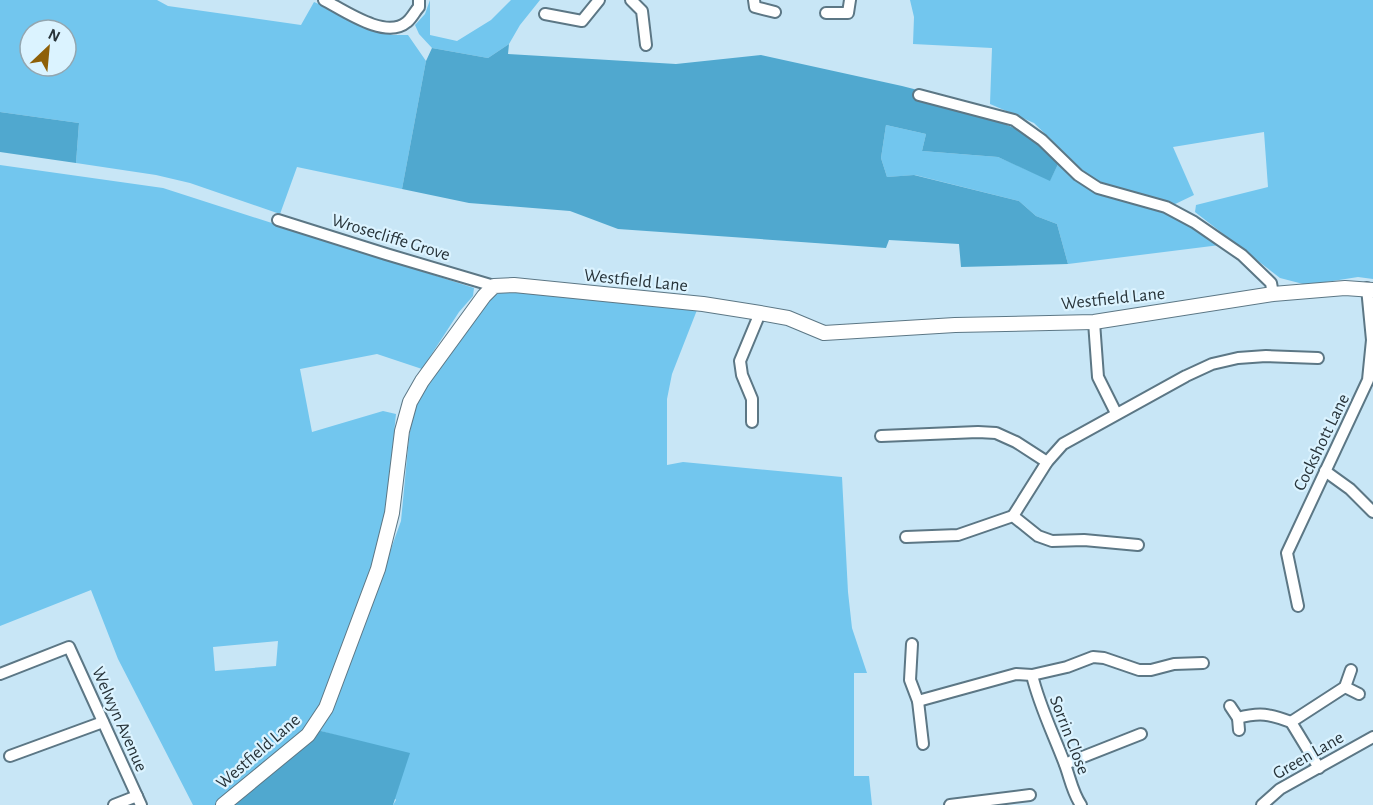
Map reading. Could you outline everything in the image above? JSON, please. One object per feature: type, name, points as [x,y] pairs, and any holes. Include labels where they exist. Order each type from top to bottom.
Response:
[{"type":"street","points":[[324,0],[376,26],[392,29],[407,23],[419,7],[418,0]]},
{"type":"street","points":[[545,14],[582,21],[598,0]]},
{"type":"street","points":[[631,0],[642,11],[646,45]]},
{"type":"street","points":[[754,0],[755,7],[775,12]]},
{"type":"street","points":[[826,13],[848,13],[850,0]]},
{"type":"street","points":[[918,95],[1014,120],[1042,140],[1078,175],[1098,188],[1166,207],[1194,222],[1242,255],[1271,283],[1273,294]]},
{"type":"street","name":"Wrosecliffe Grove","points":[[278,219],[494,286]]},
{"type":"street","name":"Westfield Lane","points":[[223,805],[308,735],[326,708],[378,569],[392,513],[402,431],[410,402],[422,381],[484,296],[494,286],[514,285],[703,304],[788,318],[824,333],[955,325],[1094,322],[1273,294],[1370,289]]},
{"type":"street","name":"Cockshott Lane","points":[[1298,606],[1287,553],[1368,380],[1372,340],[1368,313],[1370,289]]},
{"type":"street","points":[[752,422],[753,399],[742,375],[740,362],[760,313]]},
{"type":"street","points":[[1094,322],[1098,377],[1116,413]]},
{"type":"street","points":[[906,537],[958,535],[1013,516],[1047,462],[1063,444],[1186,376],[1225,361],[1252,357],[1318,358]]},
{"type":"street","points":[[881,436],[996,433],[1017,442],[1047,462]]},
{"type":"street","points":[[1325,471],[1350,489],[1373,512]]},
{"type":"street","points":[[1013,516],[1038,537],[1052,541],[1084,540],[1138,545]]},
{"type":"street","points":[[912,644],[910,680],[918,701],[923,744]]},
{"type":"street","name":"Welwyn Avenue","points":[[0,674],[69,647],[139,801]]},
{"type":"street","name":"Sorrin Close","points":[[918,701],[1016,675],[1032,675],[1067,667],[1093,657],[1104,658],[1139,670],[1152,670],[1174,664],[1203,663]]},
{"type":"street","points":[[1291,722],[1345,687],[1351,670]]},
{"type":"street","name":"Sorrin Close","points":[[1032,675],[1036,692],[1081,805]]},
{"type":"street","points":[[1345,687],[1359,694]]},
{"type":"street","points":[[1230,706],[1239,724],[1259,713],[1291,722],[1319,768]]},
{"type":"street","points":[[10,756],[103,722]]},
{"type":"street","points":[[1065,764],[1141,734]]},
{"type":"street","name":"Green Lane","points":[[1262,805],[1280,789],[1373,737]]},
{"type":"street","points":[[950,805],[1030,795]]},
{"type":"street","points":[[114,805],[139,801]]},
{"type":"shaded area","points":[[0,0],[157,0],[168,6],[301,25],[314,2],[393,35],[408,35],[426,61],[402,189],[297,167],[280,214],[190,183],[156,175],[76,163],[79,123],[0,112]]},
{"type":"shaded area","points":[[430,0],[430,35],[457,41],[491,20],[511,0],[540,0],[520,25],[509,44],[488,58],[432,48],[419,34],[415,25],[425,14]]},
{"type":"shaded area","points":[[910,0],[1373,0],[1373,279],[1358,277],[1307,285],[1280,278],[1195,212],[1196,205],[1268,187],[1264,132],[1173,147],[1194,195],[1171,206],[1106,187],[1081,169],[1034,123],[990,104],[992,48],[913,44],[914,17]]},
{"type":"shaded area","points":[[509,44],[508,54],[676,64],[761,55],[980,106],[982,115],[1023,134],[1059,162],[1050,181],[998,157],[922,151],[926,134],[886,125],[881,158],[887,177],[914,175],[1019,201],[1036,216],[1057,224],[1068,264],[961,267],[959,244],[889,240],[886,248],[618,229],[570,211],[469,203],[402,189],[426,61],[432,48],[488,58]]},
{"type":"shaded area","points":[[0,112],[79,123],[76,163],[0,152]]},
{"type":"shaded area","points":[[886,125],[926,134],[922,151],[998,157],[1050,180],[1059,162],[1097,192],[1155,208],[1183,220],[1220,245],[1068,264],[1057,224],[1036,216],[1019,201],[915,175],[887,177],[881,158]]},
{"type":"shaded area","points":[[0,165],[163,188],[474,288],[473,296],[459,312],[422,369],[377,354],[300,369],[312,432],[383,411],[396,414],[388,491],[391,496],[376,557],[330,683],[312,723],[215,805],[193,805],[118,659],[91,590],[0,626]],"holes":[[[278,641],[276,666],[215,671],[213,647]]]},
{"type":"shaded area","points":[[503,291],[697,310],[672,374],[667,399],[667,465],[683,462],[842,477],[852,628],[867,673],[854,673],[854,776],[869,776],[872,805],[393,805],[396,800],[353,740],[317,730],[332,712],[401,521],[409,437],[414,410],[427,384],[490,298]]},
{"type":"shaded area","points":[[317,730],[410,753],[393,805],[227,805]]}]
